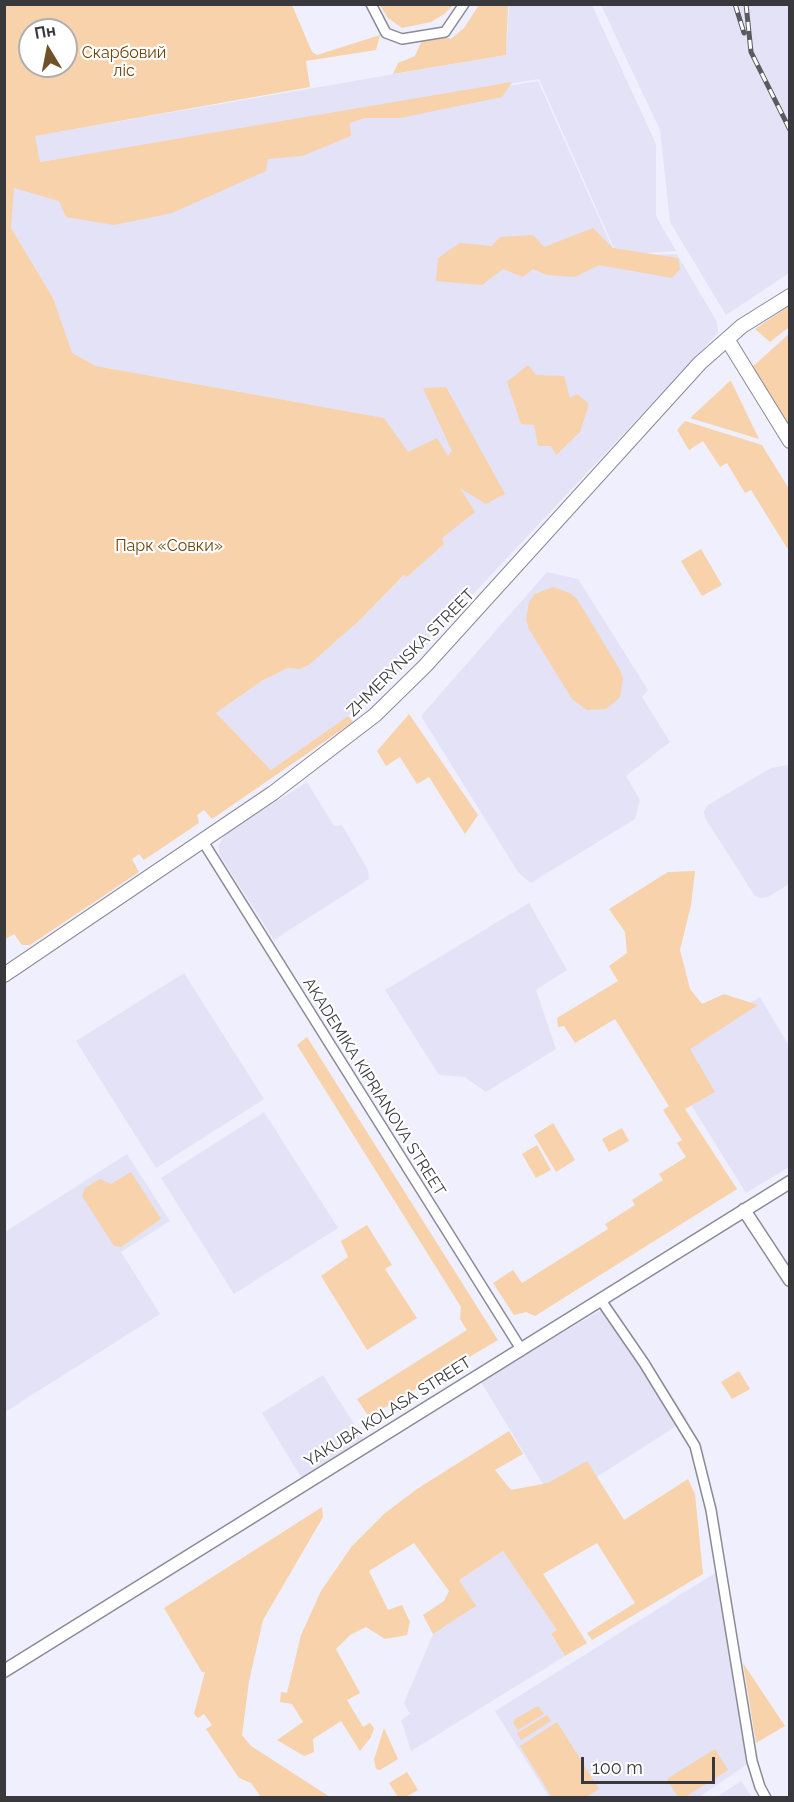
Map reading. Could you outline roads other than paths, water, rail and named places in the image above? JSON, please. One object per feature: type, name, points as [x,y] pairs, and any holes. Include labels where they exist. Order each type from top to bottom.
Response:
[{"type":"main road","name":"ZHMERYNSKA STREET","points":[[4,975],[273,793],[375,716],[425,666],[700,363],[727,339],[789,296]]},
{"type":"main road","points":[[727,339],[789,441]]},
{"type":"street","points":[[371,4],[386,33],[402,39],[445,32],[464,4]]},
{"type":"street","name":"AKADEMIKA KIPRIANOVA STREET","points":[[202,840],[521,1349]]},
{"type":"street","name":"YAKUBA KOLASA STREET","points":[[4,1671],[789,1182]]},
{"type":"street","points":[[744,1210],[789,1280]]},
{"type":"street","points":[[600,1299],[658,1385],[694,1446],[711,1510],[752,1761],[760,1787],[766,1797]]},
{"type":"railway","points":[[735,4],[744,33]]},
{"type":"railway","points":[[746,4],[751,52],[790,130]]},
{"type":"park label","name":"Скарбовий ліс","points":[[124,62]]},
{"type":"park label","name":"Парк «Совки»","points":[[169,546]]}]
